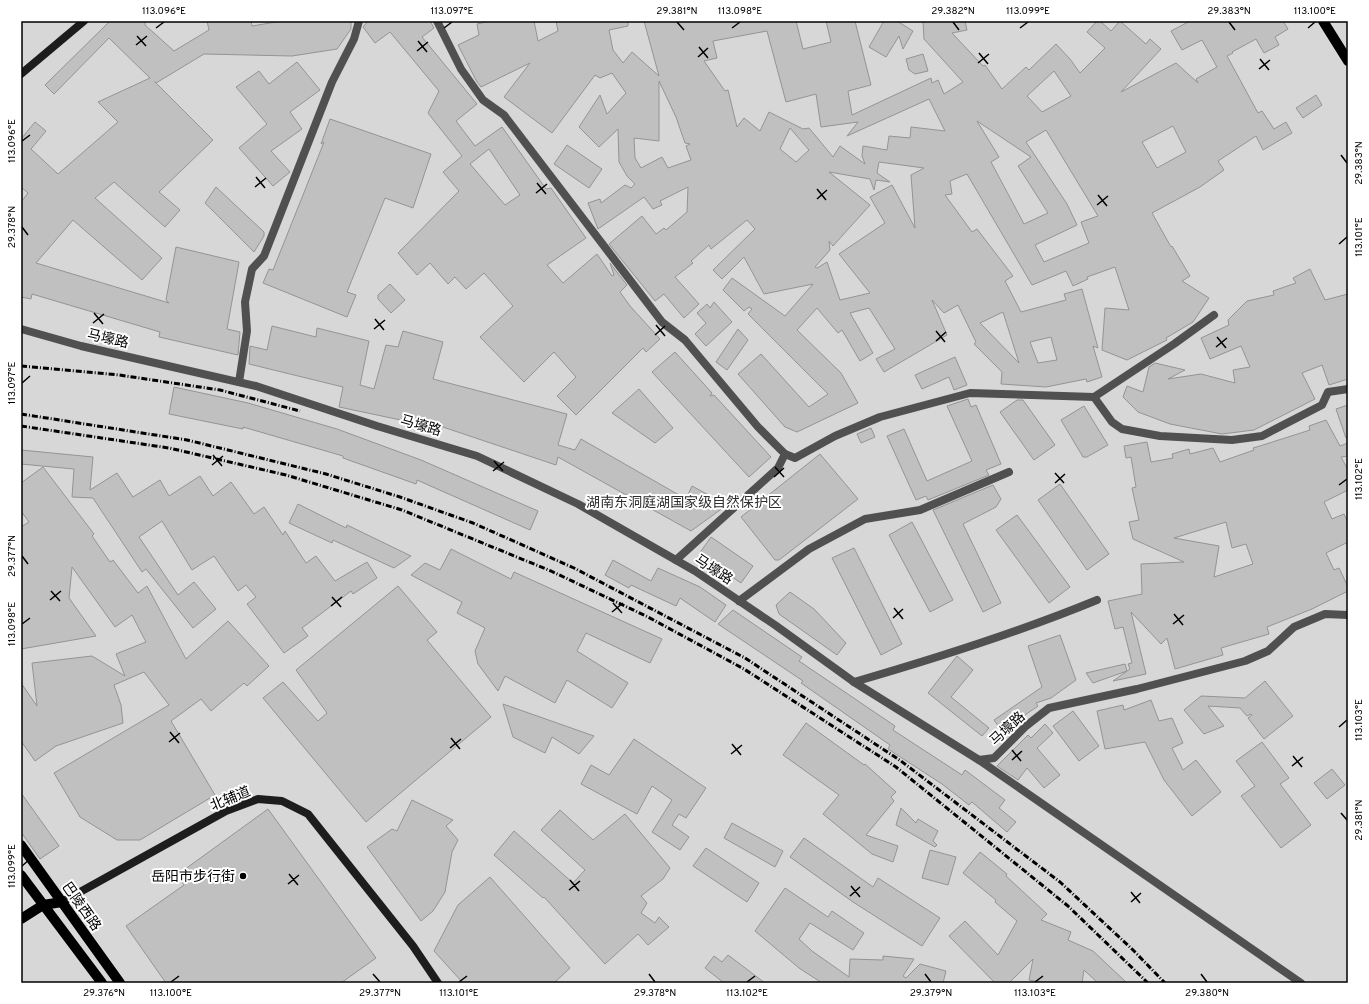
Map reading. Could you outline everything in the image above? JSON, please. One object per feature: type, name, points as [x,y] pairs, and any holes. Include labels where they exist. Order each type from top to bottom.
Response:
[{"type":"main road","points":[[21,74],[84,21]]},
{"type":"main road","points":[[1322,21],[1348,61]]},
{"type":"main road","name":"北辅道","points":[[62,902],[226,811],[258,799],[282,801],[308,814],[413,946],[438,983]]},
{"type":"main road","name":"巴陵西路","points":[[21,845],[120,983]]},
{"type":"main road","points":[[21,875],[102,983]]},
{"type":"main road","points":[[21,919],[43,906],[62,902]]},
{"type":"street","points":[[238,382],[247,331],[245,302],[252,269],[264,256],[332,82],[354,39],[359,21]]},
{"type":"street","points":[[437,21],[461,68],[483,100],[504,114],[662,322],[685,340],[758,428],[785,454],[794,458],[835,436],[880,417],[970,393],[1094,397],[1174,344],[1214,315]]},
{"type":"street","name":"马壕路","points":[[21,329],[81,346],[238,382],[477,456],[578,504],[676,560],[739,601],[854,682],[979,760],[994,758],[1026,726],[1049,708],[1144,688],[1245,661],[1268,651],[1294,627],[1325,614],[1348,615]]},
{"type":"street","points":[[1094,397],[1112,422],[1122,429],[1160,436],[1232,440],[1262,436],[1322,405],[1328,392],[1348,388]]},
{"type":"street","points":[[676,560],[778,468],[785,454]]},
{"type":"street","points":[[739,601],[809,549],[865,519],[920,510],[1010,472]]},
{"type":"street","points":[[854,682],[943,656],[1024,629],[1097,600]]},
{"type":"street","points":[[979,760],[1301,983]]},
{"type":"green space","name":"湖南东洞庭湖国家级自然保护区","points":[[21,21],[1348,21],[1348,983],[21,983]]},
{"type":"building","points":[[110,21],[145,21],[145,25],[174,51],[209,30],[207,21],[251,21],[252,26],[282,21],[351,21],[351,29],[337,49],[292,56],[204,54],[156,83],[213,140],[159,192],[180,210],[165,227],[114,182],[95,198],[162,258],[142,280],[73,220],[36,263],[169,303],[166,300],[176,247],[239,262],[227,329],[240,332],[238,355],[159,337],[160,332],[32,294],[31,299],[21,297],[21,202],[28,193],[21,187],[21,139],[35,122],[46,131],[31,149],[58,174],[118,122],[98,102],[150,78],[109,38],[54,94],[45,85]]},
{"type":"building","points":[[368,21],[430,21],[434,28],[422,37],[477,104],[456,121],[475,146],[502,127],[546,189],[551,188],[586,238],[547,265],[563,283],[597,254],[612,276],[614,275],[610,263],[627,285],[620,292],[630,306],[660,339],[646,352],[643,348],[576,415],[557,396],[576,377],[554,352],[524,382],[480,337],[513,306],[484,273],[466,289],[455,277],[448,284],[430,263],[417,275],[398,253],[459,191],[443,172],[462,156],[428,113],[439,91],[390,32],[375,43],[363,27]],"holes":[[[489,149],[520,195],[505,205],[470,164]]]},
{"type":"building","points":[[491,21],[534,21],[538,41],[558,31],[556,21],[628,21],[628,26],[609,30],[613,50],[623,63],[632,52],[659,76],[644,21],[796,21],[803,49],[831,42],[826,21],[855,21],[871,85],[848,91],[852,115],[931,78],[932,83],[938,80],[944,94],[963,82],[924,39],[923,21],[965,21],[967,30],[952,33],[983,66],[985,65],[1002,89],[1026,67],[1029,70],[1056,44],[1070,59],[1080,73],[1105,48],[1087,32],[1097,21],[1100,21],[1111,31],[1120,21],[1146,44],[1150,39],[1161,49],[1121,92],[1176,63],[1198,83],[1196,79],[1217,67],[1202,40],[1182,50],[1171,31],[1190,21],[1283,21],[1288,29],[1275,37],[1279,45],[1264,53],[1256,39],[1227,56],[1258,113],[1262,111],[1274,129],[1286,122],[1292,133],[1263,150],[1256,136],[1218,161],[1224,170],[1200,187],[1152,213],[1171,247],[1172,246],[1190,276],[1182,281],[1209,298],[1193,322],[1166,338],[1167,340],[1127,360],[1102,350],[1105,308],[1129,310],[1115,267],[1087,277],[1088,279],[1073,286],[1066,271],[1032,285],[967,174],[950,181],[952,194],[945,195],[972,232],[977,229],[1013,276],[1005,281],[1021,312],[1066,300],[1064,294],[1082,289],[1098,348],[1093,346],[1102,377],[1087,382],[1086,379],[1046,387],[1001,384],[1002,372],[974,344],[976,342],[958,305],[944,313],[932,300],[947,335],[884,372],[876,359],[895,349],[869,308],[850,313],[873,353],[860,361],[842,330],[838,333],[817,308],[797,330],[841,373],[858,403],[797,432],[785,427],[738,374],[761,354],[809,407],[828,394],[748,314],[752,309],[749,307],[744,311],[723,290],[732,278],[785,316],[813,284],[764,294],[744,257],[722,279],[713,270],[755,229],[747,220],[711,249],[709,245],[691,261],[693,263],[675,277],[699,304],[684,318],[664,294],[655,301],[609,244],[642,216],[656,234],[664,228],[666,230],[687,212],[688,187],[660,201],[662,205],[653,209],[644,197],[598,229],[588,203],[600,199],[601,203],[625,185],[631,188],[635,184],[627,176],[619,162],[618,129],[599,147],[579,127],[600,95],[607,114],[626,93],[612,73],[600,78],[595,75],[552,133],[504,97],[530,63],[481,87],[477,82],[458,45],[479,35],[477,24]],"holes":[[[767,31],[786,102],[816,94],[821,127],[858,122],[847,136],[929,99],[945,131],[911,127],[910,138],[889,136],[887,150],[863,146],[862,156],[865,164],[840,146],[833,157],[809,128],[803,129],[769,112],[760,131],[744,118],[737,127],[728,90],[725,91],[704,61],[717,58],[713,41]],[[1054,71],[1071,96],[1042,112],[1027,96]],[[659,81],[676,117],[685,143],[690,144],[686,146],[691,160],[668,168],[662,157],[641,168],[635,158],[634,138],[659,141]],[[977,121],[1031,157],[1018,166],[1048,213],[1024,224],[991,162],[999,157]],[[1173,126],[1186,152],[1157,168],[1142,142]],[[790,128],[809,150],[796,162],[780,149]],[[1046,130],[1098,216],[1081,222],[1089,243],[1044,262],[1035,245],[1077,225],[1067,204],[1026,142]],[[879,162],[924,168],[911,175],[915,228],[892,185],[870,197],[885,223],[839,254],[870,293],[840,300],[827,262],[817,268],[815,267],[830,250],[829,241],[833,246],[870,205],[829,172],[870,179],[874,190],[876,180],[890,182],[877,173]],[[1003,312],[1019,363],[980,323]],[[1051,337],[1057,360],[1038,363],[1030,342]]]},
{"type":"building","points":[[884,21],[897,21],[913,31],[903,49],[899,36],[886,57],[869,47]]},
{"type":"building","points":[[923,54],[928,71],[915,74],[909,70],[906,59]]},
{"type":"building","points":[[297,62],[320,90],[290,112],[302,129],[271,151],[290,172],[273,186],[239,148],[267,124],[236,87],[259,71],[269,84]]},
{"type":"building","points":[[1316,95],[1322,105],[1303,118],[1296,108]]},
{"type":"building","points":[[330,119],[431,154],[413,208],[385,198],[347,292],[356,295],[347,317],[263,283],[269,269],[273,270],[324,142],[321,144]]},
{"type":"building","points":[[567,145],[602,169],[589,188],[554,164]]},
{"type":"building","points":[[216,187],[264,232],[264,236],[254,252],[205,203]]},
{"type":"building","points":[[1310,269],[1325,300],[1348,294],[1348,379],[1329,385],[1322,365],[1302,373],[1315,399],[1254,430],[1222,434],[1170,424],[1138,412],[1123,397],[1127,386],[1143,392],[1149,367],[1155,363],[1185,370],[1168,379],[1201,374],[1235,383],[1233,370],[1250,367],[1241,346],[1210,359],[1201,338],[1229,325],[1228,320],[1247,301],[1274,295],[1273,291],[1296,283],[1293,278]]},
{"type":"building","points":[[390,284],[405,300],[391,313],[378,299],[378,295]]},
{"type":"building","points":[[714,302],[732,322],[706,346],[695,334],[706,323],[697,313],[707,304],[710,308]]},
{"type":"building","points":[[272,326],[316,337],[317,328],[369,341],[360,385],[374,389],[386,345],[398,347],[403,331],[443,342],[433,379],[567,414],[558,445],[575,450],[581,439],[686,499],[692,486],[727,505],[691,531],[558,457],[556,465],[416,418],[415,423],[339,407],[343,387],[249,364],[250,346],[267,350]]},
{"type":"building","points":[[738,329],[748,340],[727,370],[716,362]]},
{"type":"building","points":[[675,352],[712,393],[710,396],[714,395],[771,457],[749,477],[652,372]]},
{"type":"building","points":[[955,357],[967,385],[954,390],[949,377],[922,389],[915,375]]},
{"type":"building","points":[[174,387],[248,403],[337,429],[421,460],[538,511],[530,530],[417,480],[416,484],[343,458],[343,456],[243,427],[243,429],[169,414]]},
{"type":"building","points":[[639,389],[673,428],[655,443],[612,413]]},
{"type":"building","points":[[968,399],[971,407],[976,405],[1001,464],[986,470],[989,475],[928,500],[926,496],[916,500],[887,436],[904,429],[927,481],[972,461],[947,406]]},
{"type":"building","points":[[1017,400],[1023,400],[1055,445],[1034,460],[1000,412]]},
{"type":"building","points":[[1348,405],[1348,438],[1346,438],[1336,409]]},
{"type":"building","points":[[1084,406],[1108,445],[1087,457],[1083,457],[1061,420]]},
{"type":"building","points":[[1326,420],[1340,446],[1348,443],[1348,456],[1341,457],[1348,470],[1348,490],[1324,502],[1332,519],[1344,514],[1348,523],[1348,542],[1326,553],[1334,570],[1339,568],[1348,587],[1348,591],[1312,609],[1267,627],[1269,634],[1221,648],[1223,655],[1175,669],[1167,638],[1161,644],[1131,612],[1146,674],[1113,681],[1130,669],[1128,664],[1132,663],[1123,627],[1115,629],[1108,601],[1142,594],[1141,564],[1184,562],[1133,539],[1129,522],[1139,520],[1132,488],[1136,487],[1131,457],[1126,458],[1124,446],[1147,442],[1151,462],[1173,458],[1172,454],[1189,449],[1190,454],[1213,448],[1220,462],[1254,450],[1253,448],[1310,430],[1309,426]],"holes":[[[1226,522],[1232,548],[1246,544],[1253,564],[1214,577],[1219,546],[1174,538]]]},
{"type":"building","points":[[871,428],[875,437],[861,443],[857,434]]},
{"type":"building","points":[[21,450],[93,457],[90,490],[117,473],[133,497],[160,480],[169,496],[200,476],[213,496],[231,482],[254,514],[264,507],[283,535],[285,531],[306,563],[316,556],[335,581],[367,562],[377,578],[353,594],[351,591],[302,628],[308,636],[284,653],[247,604],[256,597],[246,585],[238,591],[214,556],[192,570],[162,521],[139,537],[178,595],[194,582],[216,609],[193,628],[146,569],[142,572],[93,498],[72,497],[74,469],[21,464]]},
{"type":"building","points":[[820,454],[858,499],[779,560],[775,560],[741,517]]},
{"type":"building","points":[[43,467],[94,534],[92,536],[110,562],[113,560],[138,593],[147,586],[186,659],[228,621],[269,666],[247,686],[244,683],[211,711],[201,699],[171,721],[215,795],[140,840],[117,840],[80,817],[54,773],[169,705],[144,672],[114,685],[121,705],[123,723],[56,746],[35,761],[21,741],[21,683],[37,706],[32,663],[92,656],[125,676],[116,654],[146,642],[132,615],[115,627],[72,567],[69,598],[96,636],[21,649],[21,527],[29,522],[21,511],[21,483]]},
{"type":"building","points":[[1060,484],[1109,554],[1087,570],[1038,500]]},
{"type":"building","points":[[993,485],[1001,499],[996,507],[963,524],[1001,603],[983,612],[933,510]]},
{"type":"building","points":[[298,504],[346,528],[347,525],[411,556],[394,568],[333,540],[332,543],[289,523]]},
{"type":"building","points":[[1017,515],[1070,587],[1049,603],[996,530]]},
{"type":"building","points":[[912,522],[953,600],[930,612],[889,535]]},
{"type":"building","points":[[711,537],[753,566],[741,583],[699,554]]},
{"type":"building","points":[[854,548],[902,644],[881,655],[832,558]]},
{"type":"building","points":[[451,549],[511,579],[514,572],[662,639],[650,663],[586,633],[577,651],[628,683],[612,708],[567,680],[555,703],[505,676],[498,691],[478,664],[475,651],[485,628],[457,613],[462,602],[411,575],[425,563],[440,570]]},
{"type":"building","points":[[613,560],[651,581],[658,568],[700,587],[726,605],[715,622],[680,598],[676,606],[631,585],[629,588],[605,575]]},
{"type":"building","points":[[398,586],[437,632],[427,640],[491,717],[366,822],[263,698],[283,682],[318,721],[327,713],[296,670]]},
{"type":"building","points":[[790,592],[814,609],[846,643],[837,655],[779,614],[776,605]]},
{"type":"building","points":[[733,610],[802,657],[799,661],[895,726],[893,730],[962,775],[965,770],[1005,800],[999,808],[1016,822],[1007,832],[972,802],[969,805],[942,784],[888,749],[890,745],[801,683],[803,681],[718,624]]},
{"type":"building","points":[[1060,635],[1076,680],[1051,698],[1036,703],[1038,706],[1002,731],[994,720],[1042,687],[1028,646]]},
{"type":"building","points":[[957,656],[973,670],[951,697],[989,728],[982,736],[928,693]]},
{"type":"building","points":[[1125,664],[1127,671],[1093,683],[1086,673]]},
{"type":"building","points":[[1265,681],[1293,716],[1264,739],[1248,718],[1252,715],[1247,716],[1240,708],[1208,706],[1224,726],[1204,734],[1184,710],[1201,696],[1245,698]]},
{"type":"building","points":[[1151,700],[1159,721],[1172,718],[1183,743],[1172,748],[1183,770],[1196,760],[1221,792],[1192,816],[1164,780],[1145,742],[1105,749],[1097,711],[1123,705],[1124,710]]},
{"type":"building","points":[[503,704],[594,736],[579,754],[552,737],[545,753],[513,737]]},
{"type":"building","points":[[1073,711],[1099,746],[1079,761],[1053,726]]},
{"type":"building","points":[[806,723],[864,765],[865,764],[896,792],[891,797],[894,801],[866,835],[898,846],[893,862],[872,854],[823,814],[839,795],[783,755]]},
{"type":"building","points":[[1045,724],[1053,733],[1037,748],[1060,775],[1044,788],[1027,768],[1018,780],[997,766],[1028,735],[1031,738]]},
{"type":"building","points":[[634,739],[706,788],[686,818],[679,814],[672,825],[689,837],[680,850],[652,832],[672,800],[652,786],[637,814],[581,784],[591,765],[609,775]]},
{"type":"building","points":[[1262,742],[1289,778],[1280,784],[1311,825],[1281,848],[1241,796],[1255,786],[1236,761]]},
{"type":"building","points":[[1332,769],[1345,785],[1327,799],[1314,783]]},
{"type":"building","points":[[21,793],[59,846],[40,859],[21,832]]},
{"type":"building","points":[[412,800],[453,820],[446,826],[458,840],[452,852],[445,892],[433,911],[421,921],[367,847],[392,829],[397,831]]},
{"type":"building","points":[[901,808],[916,823],[918,819],[938,831],[933,841],[937,845],[935,847],[896,825]]},
{"type":"building","name":"岳阳市步行街","points":[[268,809],[376,958],[341,983],[166,983],[126,926],[184,885],[177,875]]},
{"type":"building","points":[[560,810],[593,840],[625,814],[670,868],[663,879],[641,896],[647,903],[641,913],[655,923],[659,917],[669,927],[648,945],[638,934],[605,964],[544,897],[543,898],[494,855],[514,831],[573,883],[585,870],[541,830]]},
{"type":"building","points":[[732,823],[783,851],[775,867],[724,838]]},
{"type":"building","points":[[804,838],[873,887],[878,878],[940,918],[922,946],[853,902],[790,857]]},
{"type":"building","points":[[706,848],[759,883],[747,902],[693,866]]},
{"type":"building","points":[[930,850],[956,857],[948,885],[922,878]]},
{"type":"building","points":[[980,852],[1007,874],[1006,876],[1047,914],[1041,920],[1071,932],[1068,940],[1093,951],[1127,983],[1098,983],[1084,970],[1082,983],[1045,983],[1029,980],[1033,959],[1009,983],[995,983],[949,936],[965,921],[998,955],[1017,921],[995,902],[996,900],[963,873]]},
{"type":"building","points":[[490,877],[570,968],[554,983],[463,983],[434,951],[458,905]]},
{"type":"building","points":[[785,888],[828,917],[832,911],[864,933],[853,950],[810,923],[799,939],[812,951],[849,977],[850,959],[883,960],[883,956],[914,959],[903,976],[906,978],[920,964],[946,971],[943,983],[822,983],[799,968],[755,931]]},
{"type":"building","points":[[728,955],[765,983],[724,983],[705,968],[714,956],[722,962]]},
{"type":"railway","points":[[21,366],[119,375],[220,390],[300,411]]},
{"type":"railway","points":[[21,414],[187,440],[326,474],[400,497],[473,523],[574,568],[745,658],[901,761],[1060,882],[1133,950],[1165,983]]},
{"type":"railway","points":[[21,426],[169,448],[286,475],[402,510],[551,571],[648,617],[744,669],[896,767],[1068,906],[1148,983]]},
{"type":"place","name":"岳阳市步行街","points":[[243,876]]}]
